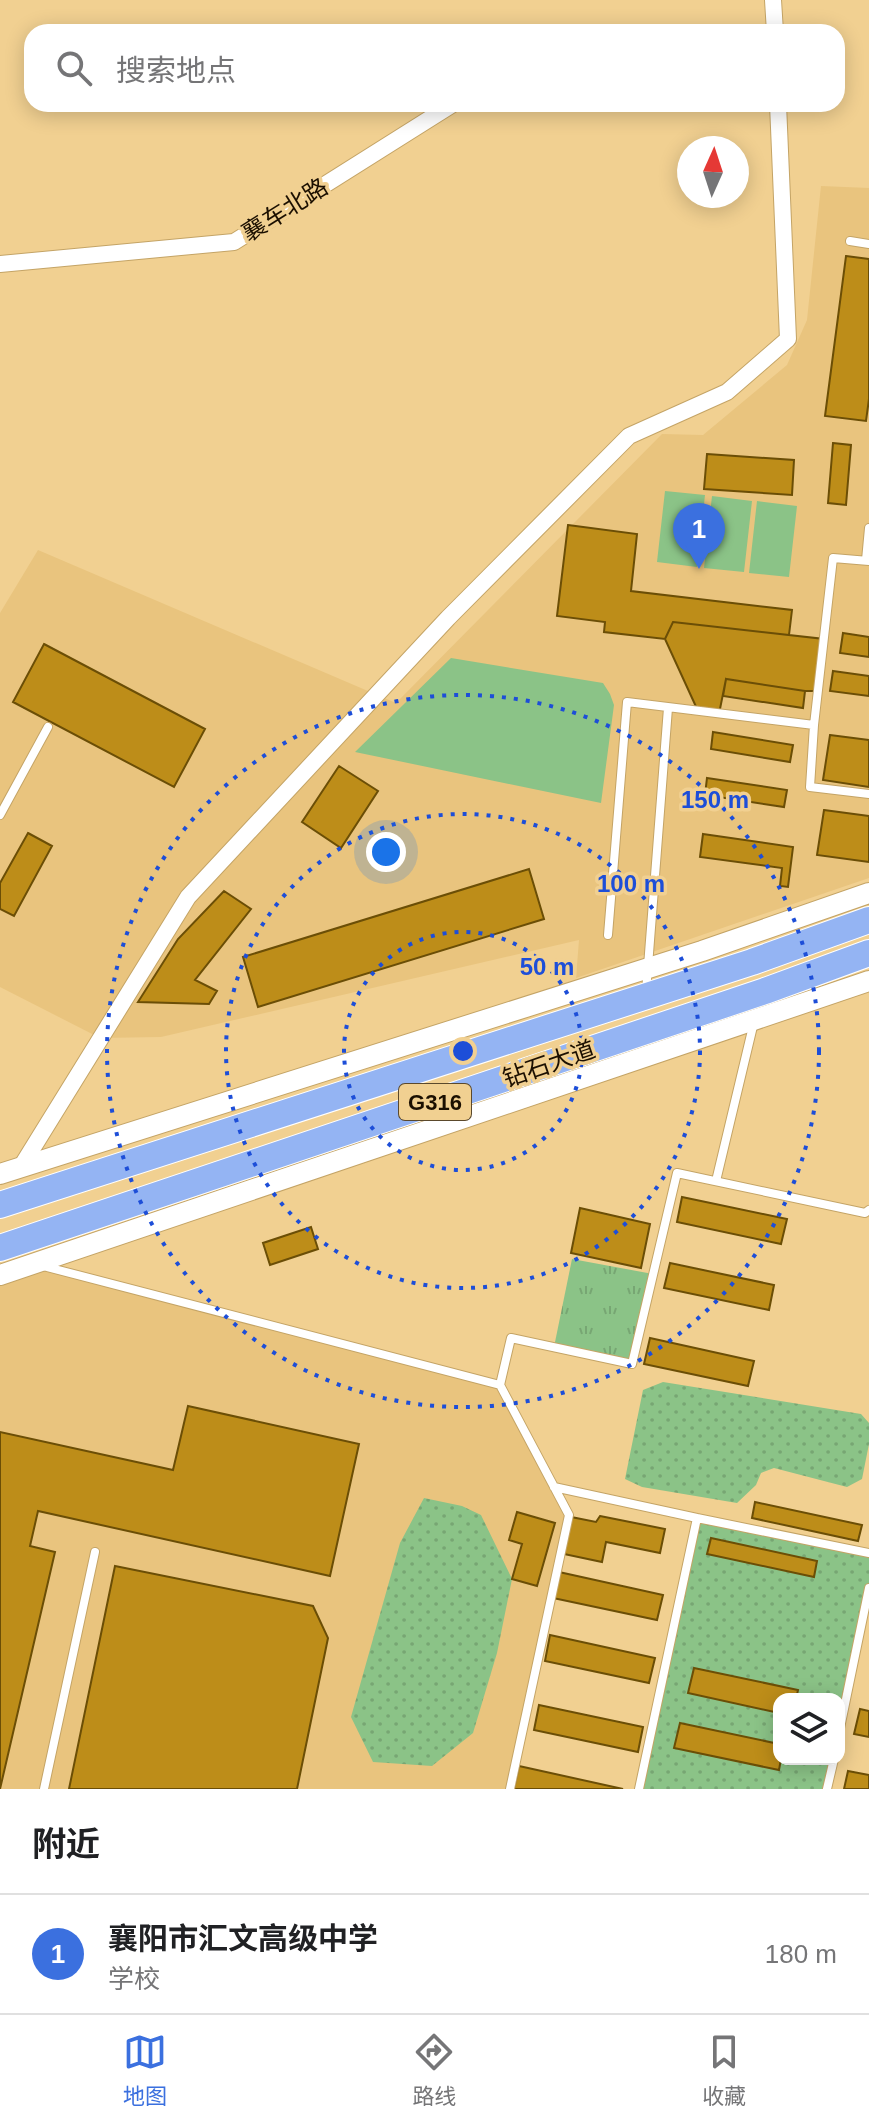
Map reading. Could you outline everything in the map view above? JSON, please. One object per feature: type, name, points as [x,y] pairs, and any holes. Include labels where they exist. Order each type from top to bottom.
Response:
[{"type":"highway","name":"钻石大道","points":[[1,1205],[752,962],[869,920]]},
{"type":"highway","name":"钻石大道","points":[[0,1248],[765,991],[869,953]]},
{"type":"street","points":[[773,0],[774,24]]},
{"type":"street","name":"襄车北路","points":[[0,264],[234,242],[440,112]]},
{"type":"street","points":[[1,1205],[21,1167],[188,897],[448,618],[629,436],[727,392],[788,339],[778,112]]},
{"type":"street","points":[[0,1174],[649,968],[869,893]]},
{"type":"street","points":[[0,1275],[869,981]]},
{"type":"lane","points":[[850,241],[869,244]]},
{"type":"lane","points":[[869,528],[868,560],[833,558],[810,787],[869,794]]},
{"type":"lane","points":[[608,935],[627,702],[814,725]]},
{"type":"lane","points":[[645,997],[668,708]]},
{"type":"lane","points":[[0,815],[48,727]]},
{"type":"lane","points":[[716,1181],[755,1019]]},
{"type":"lane","points":[[510,1789],[569,1515],[500,1385],[511,1338],[632,1364],[677,1173],[865,1213],[869,1210]]},
{"type":"lane","points":[[34,1263],[500,1385]]},
{"type":"lane","points":[[554,1487],[869,1553]]},
{"type":"lane","points":[[639,1789],[697,1518]]},
{"type":"lane","points":[[44,1789],[95,1552]]},
{"type":"lane","points":[[845,1706],[869,1588]]},
{"type":"lane","points":[[827,1789],[833,1765]]},
{"type":"shaded area","points":[[821,186],[869,188],[869,878],[576,978],[579,940],[161,1037],[100,1038],[0,987],[0,613],[38,550],[396,703],[662,434],[703,435],[787,365],[807,320]]},
{"type":"shaded area","points":[[34,1263],[500,1385],[569,1515],[510,1789],[0,1789],[0,1275]]},
{"type":"green space","points":[[665,491],[705,495],[697,567],[657,562]]},
{"type":"green space","points":[[712,496],[752,501],[744,572],[704,568]]},
{"type":"green space","points":[[757,501],[797,506],[789,577],[749,573]]},
{"type":"green space","points":[[451,658],[603,683],[614,705],[601,803],[355,752]]},
{"type":"green space","points":[[572,1259],[653,1274],[632,1364],[554,1347]]},
{"type":"green space","points":[[663,1382],[861,1414],[869,1423],[869,1444],[862,1479],[847,1487],[774,1468],[761,1473],[756,1485],[737,1503],[642,1487],[625,1479],[643,1390]]},
{"type":"green space","points":[[424,1498],[462,1506],[481,1515],[512,1579],[497,1653],[473,1733],[432,1766],[373,1762],[351,1717],[400,1543]]},
{"type":"green space","points":[[697,1518],[869,1553],[869,1588],[845,1702],[845,1693],[773,1693],[773,1765],[832,1765],[827,1789],[639,1789]]},
{"type":"building","points":[[846,256],[869,259],[869,399],[866,421],[825,416]]},
{"type":"building","points":[[833,443],[851,445],[846,505],[828,503]]},
{"type":"building","points":[[707,454],[794,460],[792,495],[704,489]]},
{"type":"building","points":[[568,525],[637,534],[631,591],[792,610],[789,635],[673,622],[665,639],[604,632],[605,622],[557,616]]},
{"type":"building","points":[[673,622],[824,639],[818,691],[726,679],[719,714],[698,711],[665,639]]},
{"type":"building","points":[[843,633],[869,637],[869,657],[840,653]]},
{"type":"building","points":[[44,644],[205,729],[174,787],[13,702]]},
{"type":"building","points":[[833,671],[869,676],[869,696],[830,691]]},
{"type":"building","points":[[726,679],[805,691],[803,708],[723,696]]},
{"type":"building","points":[[713,732],[793,745],[790,762],[711,749]]},
{"type":"building","points":[[830,735],[869,740],[869,787],[823,780]]},
{"type":"building","points":[[339,766],[378,791],[341,848],[302,822]]},
{"type":"building","points":[[707,778],[787,790],[784,807],[705,795]]},
{"type":"building","points":[[824,810],[869,816],[869,862],[817,855]]},
{"type":"building","points":[[28,833],[52,846],[14,916],[0,909],[0,883]]},
{"type":"building","points":[[703,834],[793,847],[788,887],[780,886],[782,868],[700,857]]},
{"type":"building","points":[[529,869],[544,919],[258,1007],[243,957]]},
{"type":"building","points":[[224,891],[251,909],[195,980],[217,991],[209,1004],[138,1002],[178,939]]},
{"type":"building","points":[[682,1197],[787,1219],[781,1244],[677,1222]]},
{"type":"building","points":[[580,1208],[650,1224],[641,1268],[571,1253]]},
{"type":"building","points":[[311,1227],[318,1249],[270,1265],[263,1243]]},
{"type":"building","points":[[670,1263],[774,1285],[769,1310],[664,1288]]},
{"type":"building","points":[[650,1338],[754,1361],[748,1386],[644,1364]]},
{"type":"building","points":[[188,1406],[359,1444],[330,1576],[38,1511],[30,1546],[55,1552],[0,1789],[0,1432],[173,1470]]},
{"type":"building","points":[[755,1502],[862,1525],[858,1541],[752,1518]]},
{"type":"building","points":[[517,1512],[555,1523],[537,1586],[512,1579],[522,1544],[509,1540]]},
{"type":"building","points":[[600,1516],[665,1529],[660,1553],[606,1542],[602,1562],[564,1554],[571,1517],[596,1522]]},
{"type":"building","points":[[711,1538],[817,1561],[814,1577],[707,1554]]},
{"type":"building","points":[[115,1566],[313,1606],[328,1638],[297,1789],[69,1789]]},
{"type":"building","points":[[559,1572],[663,1595],[657,1620],[553,1598]]},
{"type":"building","points":[[550,1635],[655,1658],[649,1683],[545,1661]]},
{"type":"building","points":[[694,1668],[798,1690],[797,1693],[773,1693],[773,1712],[688,1693]]},
{"type":"building","points":[[539,1705],[643,1727],[638,1752],[534,1730]]},
{"type":"building","points":[[860,1709],[869,1711],[869,1737],[854,1734]]},
{"type":"building","points":[[680,1723],[773,1743],[773,1765],[780,1765],[779,1770],[674,1748]]},
{"type":"building","points":[[519,1766],[623,1789],[514,1789]]},
{"type":"building","points":[[848,1771],[869,1775],[869,1789],[844,1789]]},
{"type":"place","name":"襄阳市汇文高级中学","points":[[699,569]]}]
